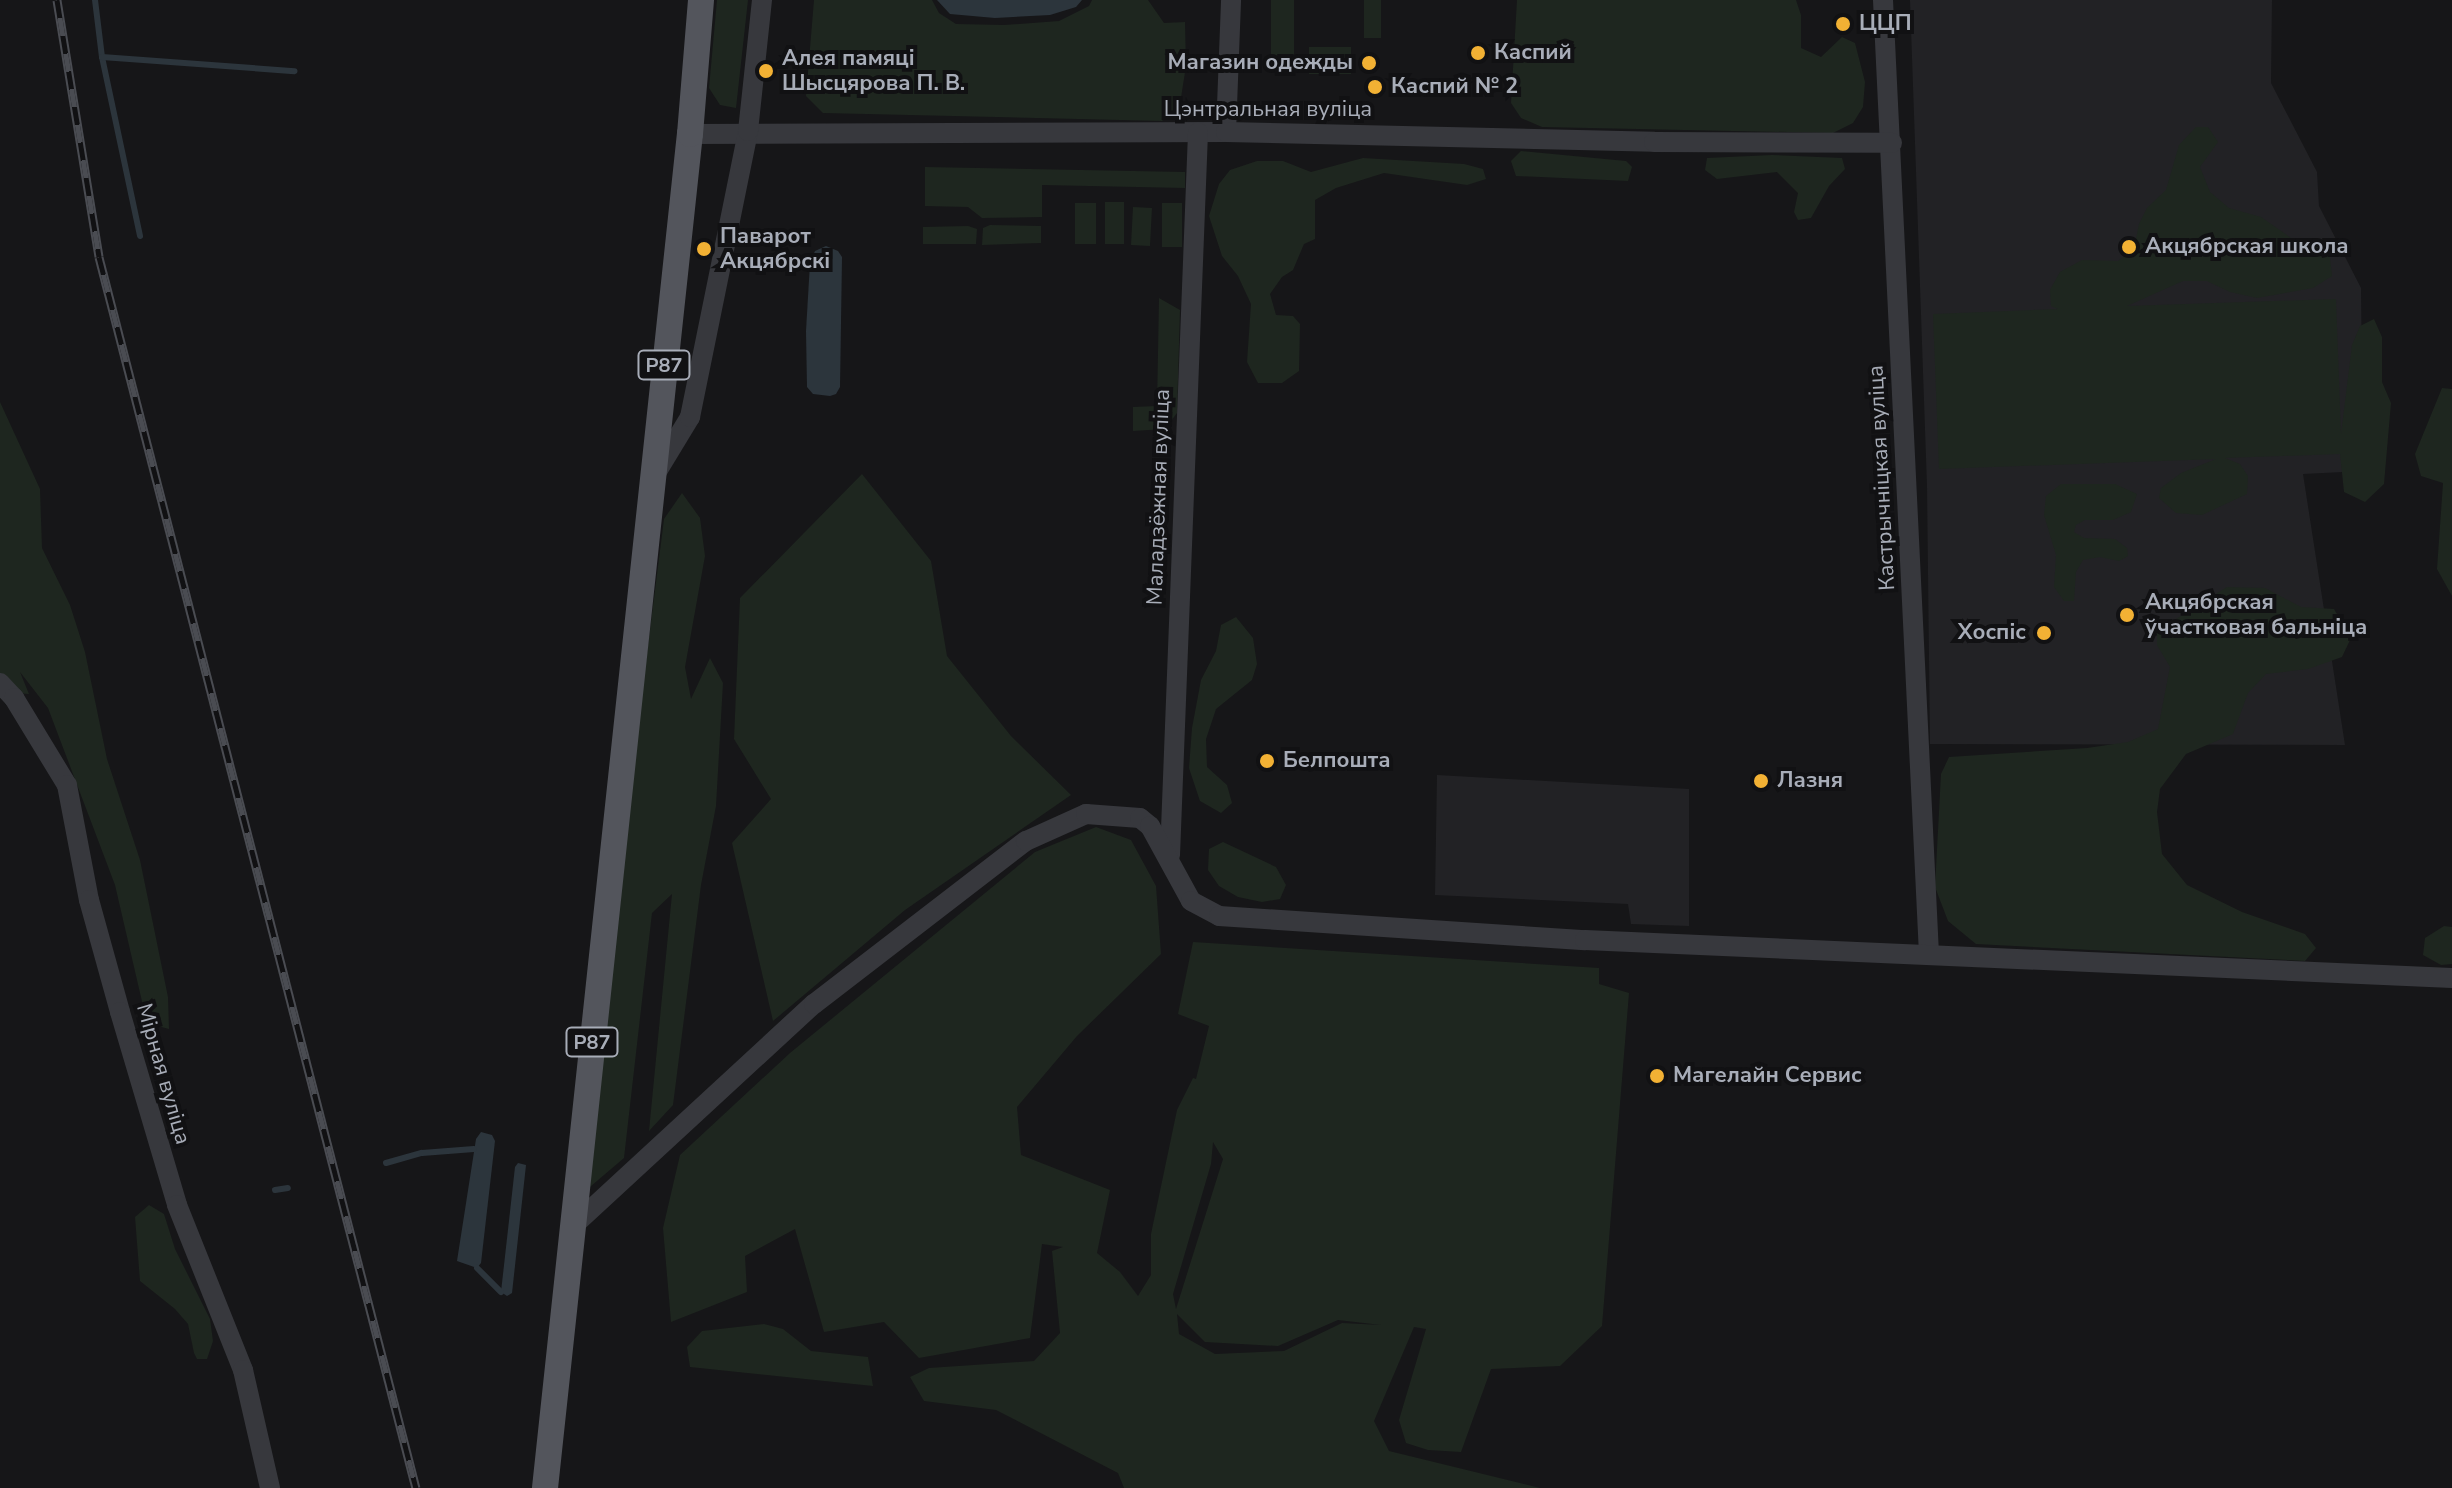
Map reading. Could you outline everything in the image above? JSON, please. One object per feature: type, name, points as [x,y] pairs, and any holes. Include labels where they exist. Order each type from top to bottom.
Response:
[{"type":"main road","name":"Р87","points":[[545,1488],[690,134],[701,0]]},
{"type":"street","points":[[654,477],[690,417],[748,131],[762,0]]},
{"type":"street","points":[[1226,132],[1231,0]]},
{"type":"street","name":"Кастрычніцкая вуліца","points":[[1883,0],[1929,955]]},
{"type":"street","name":"Цэнтральная вуліца","points":[[690,134],[748,131],[913,135],[1226,132],[1654,142],[1892,143]]},
{"type":"street","name":"Маладзёжная вуліца","points":[[1169,863],[1198,133]]},
{"type":"street","name":"Мірная вуліца","points":[[0,683],[14,698],[67,785],[89,900],[120,1012],[177,1205],[243,1370],[270,1488]]},
{"type":"street","points":[[573,1226],[814,1004],[1026,841],[1086,814],[1140,818],[1173,794]]},
{"type":"street","points":[[1140,818],[1159,837],[1169,863],[1191,901],[1219,916],[1585,940],[2452,978]]},
{"type":"shaded area","points":[[717,0],[748,0],[736,108],[720,105],[709,88]]},
{"type":"shaded area","points":[[814,0],[932,0],[939,13],[956,24],[1004,25],[1059,21],[1089,6],[1092,0],[1148,0],[1164,23],[1185,22],[1186,66],[1180,104],[1162,121],[823,113],[806,96]]},
{"type":"shaded area","points":[[937,0],[1082,0],[1076,7],[1050,15],[995,18],[950,14]]},
{"type":"shaded area","points":[[1271,0],[1294,0],[1294,62],[1271,62]]},
{"type":"shaded area","points":[[1364,0],[1381,0],[1381,38],[1364,38]]},
{"type":"shaded area","points":[[1517,0],[1796,0],[1801,15],[1801,48],[1821,57],[1842,37],[1855,43],[1865,82],[1863,107],[1853,123],[1833,133],[1542,127],[1521,118],[1511,103]]},
{"type":"shaded area","name":"Акцябрская школа","points":[[1910,0],[2272,0],[2271,83],[2317,172],[2319,206],[2361,288],[2363,471],[2303,474],[2345,745],[1930,744],[1927,486]]},
{"type":"shaded area","points":[[1309,47],[1351,47],[1351,74],[1309,74]]},
{"type":"shaded area","points":[[2196,127],[2208,127],[2218,142],[2200,167],[2210,192],[2229,208],[2261,217],[2304,247],[2319,241],[2329,249],[2332,276],[2313,288],[2257,298],[2230,292],[2207,281],[2183,281],[2127,306],[2336,299],[2341,434],[2352,345],[2360,326],[2374,319],[2382,337],[2382,382],[2391,403],[2384,484],[2365,502],[2344,492],[2340,454],[2225,458],[2240,464],[2248,476],[2247,494],[2202,515],[2176,513],[2159,498],[2161,488],[2181,473],[2216,459],[1939,469],[1933,314],[2058,309],[2051,306],[2050,290],[2060,272],[2082,260],[2118,261],[2134,249],[2139,224],[2147,208],[2166,190],[2179,145]]},
{"type":"shaded area","points":[[1521,151],[1626,161],[1632,167],[1628,181],[1516,176],[1511,161]]},
{"type":"shaded area","points":[[1772,155],[1842,158],[1845,169],[1829,186],[1811,218],[1798,220],[1794,212],[1798,193],[1777,172],[1717,179],[1705,170],[1707,158]]},
{"type":"shaded area","points":[[1363,158],[1464,164],[1483,169],[1486,179],[1467,185],[1384,173],[1336,188],[1315,200],[1315,239],[1304,244],[1293,270],[1282,277],[1270,294],[1276,315],[1293,316],[1300,324],[1299,371],[1282,383],[1258,383],[1247,362],[1251,304],[1238,276],[1222,256],[1209,216],[1219,184],[1230,170],[1257,161],[1283,161],[1311,172]]},
{"type":"shaded area","points":[[925,167],[1185,172],[1185,188],[1042,185],[1042,217],[982,218],[968,207],[925,206]]},
{"type":"shaded area","points":[[1105,202],[1124,202],[1124,244],[1105,244]]},
{"type":"shaded area","points":[[1075,203],[1096,203],[1096,244],[1075,244]]},
{"type":"shaded area","points":[[1162,203],[1182,203],[1182,247],[1162,247]]},
{"type":"shaded area","points":[[1133,207],[1152,208],[1150,246],[1131,245]]},
{"type":"shaded area","points":[[990,225],[1041,226],[1041,243],[982,245],[983,228]]},
{"type":"shaded area","points":[[968,226],[977,229],[976,244],[923,244],[923,227]]},
{"type":"shaded area","points":[[826,246],[838,251],[842,257],[840,387],[836,394],[830,396],[813,394],[807,387],[810,263],[815,251]]},
{"type":"shaded area","points":[[1159,298],[1180,310],[1177,413],[1165,429],[1133,431],[1133,407],[1157,406]]},
{"type":"shaded area","points":[[2442,388],[2452,389],[2452,596],[2437,569],[2443,483],[2421,476],[2415,454]]},
{"type":"shaded area","points":[[0,402],[40,489],[42,548],[70,605],[85,652],[107,759],[140,860],[168,997],[169,1029],[147,1023],[115,885],[48,708],[20,672],[29,694],[0,692]]},
{"type":"shaded area","points":[[862,474],[931,561],[947,656],[1011,736],[1071,795],[905,910],[773,1021],[732,843],[771,799],[734,739],[740,598]]},
{"type":"shaded area","points":[[2061,484],[2115,484],[2137,494],[2131,512],[2113,520],[2085,520],[2076,525],[2074,532],[2084,538],[2115,539],[2127,548],[2128,556],[2119,561],[2100,557],[2083,560],[2076,572],[2074,601],[2064,601],[2054,587],[2056,555],[2044,515],[2046,496]]},
{"type":"shaded area","points":[[682,493],[700,518],[705,556],[685,667],[691,699],[710,658],[723,683],[716,806],[701,885],[673,1105],[649,1131],[672,894],[652,913],[624,1158],[584,1192],[604,994],[664,519]]},
{"type":"shaded area","points":[[2227,587],[2265,588],[2301,607],[2334,609],[2351,638],[2342,657],[2308,669],[2266,674],[2248,693],[2233,734],[2186,754],[2160,789],[2157,812],[2162,854],[2187,885],[2242,912],[2305,934],[2316,948],[2305,961],[1976,944],[1948,921],[1935,887],[1941,774],[1949,757],[2087,748],[2128,742],[2158,729],[2170,667],[2157,645],[2157,631]]},
{"type":"shaded area","points":[[1236,617],[1253,638],[1257,664],[1252,680],[1216,709],[1206,739],[1207,767],[1227,785],[1232,803],[1221,813],[1200,801],[1189,768],[1192,728],[1201,680],[1216,651],[1221,625]]},
{"type":"shaded area","points":[[1437,775],[1689,789],[1689,926],[1631,924],[1628,904],[1435,895]]},
{"type":"shaded area","points":[[1096,827],[1131,840],[1156,886],[1161,954],[1077,1036],[1017,1107],[1021,1155],[1110,1190],[1097,1253],[1120,1272],[1138,1296],[1151,1275],[1151,1234],[1177,1110],[1193,1078],[1196,1079],[1209,1026],[1178,1014],[1193,942],[1599,968],[1599,984],[1629,993],[1602,1326],[1560,1366],[1491,1369],[1461,1452],[1428,1450],[1406,1443],[1399,1420],[1426,1329],[1414,1327],[1374,1421],[1389,1451],[1540,1488],[1124,1488],[1118,1473],[996,1410],[924,1401],[910,1377],[929,1368],[1034,1361],[1060,1333],[1052,1251],[1063,1247],[1042,1244],[1030,1338],[919,1358],[884,1322],[824,1332],[795,1229],[745,1256],[747,1292],[671,1322],[663,1228],[680,1155],[790,1053],[1035,852]],"holes":[[[1213,1142],[1223,1159],[1176,1309],[1173,1294],[1211,1164]],[[1177,1314],[1205,1342],[1278,1346],[1338,1320],[1381,1325],[1342,1323],[1284,1351],[1215,1354],[1179,1334]]]},
{"type":"shaded area","points":[[1223,842],[1276,867],[1286,885],[1280,899],[1262,902],[1238,897],[1219,886],[1208,870],[1209,849]]},
{"type":"shaded area","points":[[2444,926],[2452,927],[2452,964],[2441,965],[2423,955],[2425,938]]},
{"type":"shaded area","points":[[481,1132],[492,1135],[495,1141],[481,1263],[477,1268],[457,1261],[476,1139]]},
{"type":"shaded area","points":[[518,1163],[526,1165],[512,1293],[507,1296],[501,1292],[515,1167]]},
{"type":"shaded area","points":[[149,1205],[164,1214],[175,1249],[210,1319],[213,1341],[207,1359],[197,1359],[188,1324],[175,1309],[140,1281],[135,1217]]},
{"type":"shaded area","points":[[764,1324],[783,1329],[811,1351],[868,1357],[873,1386],[690,1367],[687,1347],[702,1331]]},
{"type":"waterway","points":[[95,0],[102,57],[140,236]]},
{"type":"waterway","points":[[102,57],[294,71]]},
{"type":"waterway","points":[[386,1163],[422,1153],[474,1149]]},
{"type":"waterway","points":[[275,1190],[288,1188]]},
{"type":"waterway","points":[[477,1268],[501,1292]]},
{"type":"railway","points":[[57,0],[99,257],[416,1488]]},
{"type":"place","name":"ЦЦП","points":[[1843,24]]},
{"type":"place","name":"Каспий","points":[[1478,53]]},
{"type":"place","name":"Магазин одежды","points":[[1369,63]]},
{"type":"place","name":"Алея памяці Шысцярова П. В.","points":[[766,71]]},
{"type":"place","name":"Каспий № 2","points":[[1375,87]]},
{"type":"place","name":"Акцябрская школа","points":[[2129,247]]},
{"type":"place","name":"Паварот Акцябрскі","points":[[704,249]]},
{"type":"place","name":"Акцябрская ўчастковая бальніца","points":[[2127,615]]},
{"type":"place","name":"Хоспіс","points":[[2044,633]]},
{"type":"place","name":"Белпошта","points":[[1267,761]]},
{"type":"place","name":"Лазня","points":[[1761,781]]},
{"type":"place","name":"Магелайн Сервис","points":[[1657,1076]]}]
